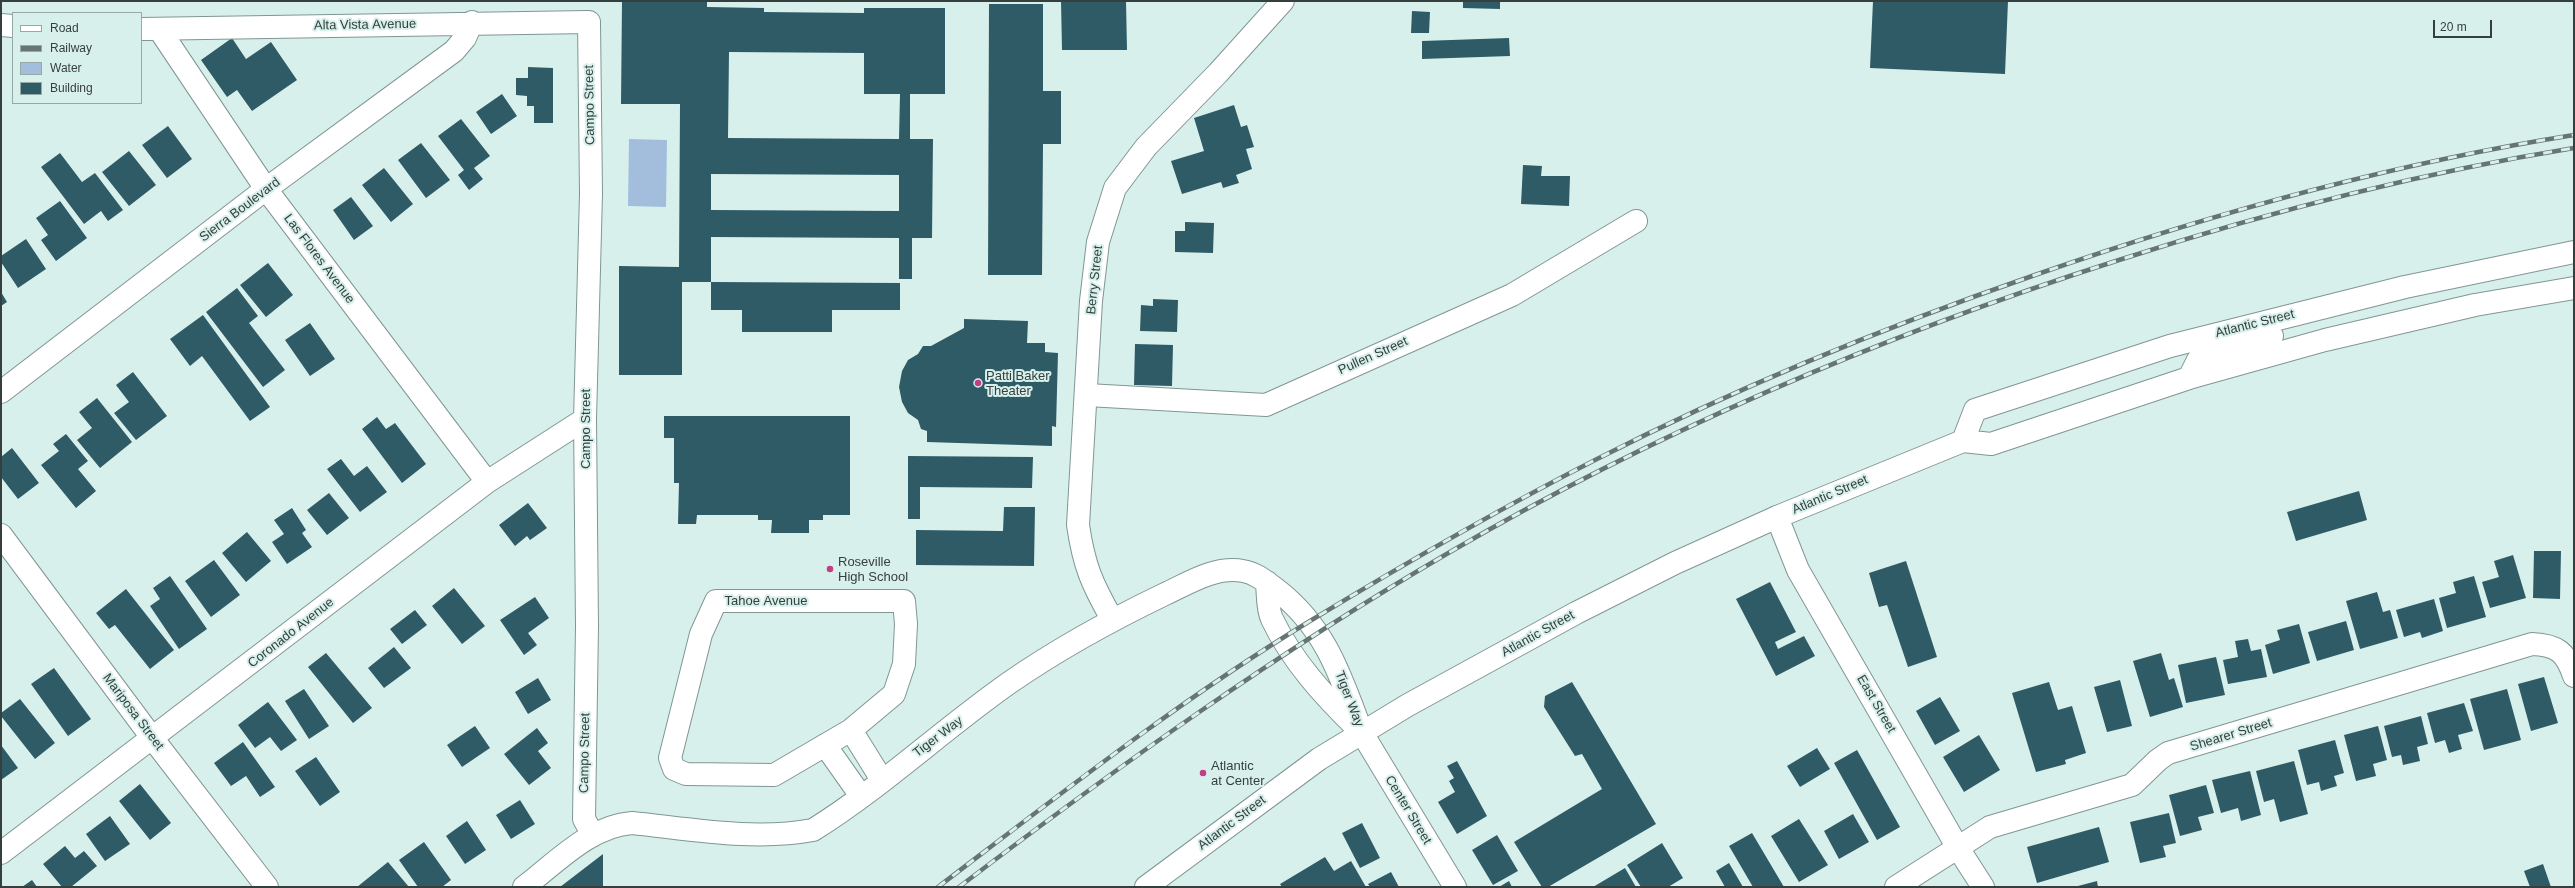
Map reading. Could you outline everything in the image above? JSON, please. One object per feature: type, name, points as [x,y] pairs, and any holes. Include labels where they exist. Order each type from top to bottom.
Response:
[{"type":"street","name":"Berry Street","points":[[1112,619],[1094,588],[1082,557],[1078,525],[1087,395],[1091,301],[1098,242],[1114,188],[1146,147],[1218,73],[1283,1]]},
{"type":"street","name":"Alta Vista Avenue","points":[[150,29],[472,22],[589,22]]},
{"type":"street","name":"Sierra Boulevard","points":[[1,392],[266,189],[454,51],[465,38],[472,22]]},
{"type":"street","name":"Campo Street","points":[[589,22],[591,194],[585,419],[587,626],[584,819],[593,834]]},
{"type":"street","points":[[1,25],[12,26]]},
{"type":"street","name":"Las Flores Avenue","points":[[150,29],[266,189],[487,482]]},
{"type":"street","name":"Pullen Street","points":[[1087,395],[1266,405],[1512,295],[1636,221]]},
{"type":"street","name":"Atlantic Street","points":[[1963,441],[1975,410],[2170,346],[2432,282],[2574,252]]},
{"type":"street","points":[[2189,378],[2198,360],[2212,351],[2405,302],[2432,282]]},
{"type":"street","name":"Atlantic Street","points":[[1146,887],[1319,759],[1408,705],[1576,613],[1676,563],[1777,517],[1963,441],[1991,444],[2189,378],[2325,340],[2467,306],[2574,288]]},
{"type":"street","name":"Coronado Avenue","points":[[1,853],[153,739],[487,482],[585,419]]},
{"type":"street","name":"East Street","points":[[1777,517],[1798,570],[1958,848],[1983,887]]},
{"type":"street","name":"Mariposa Street","points":[[1,535],[153,739],[267,887]]},
{"type":"street","name":"Tiger Way","points":[[593,834],[615,824],[632,823],[746,834],[795,833],[813,830],[861,796],[1009,683],[1112,619],[1214,573],[1227,570],[1244,571],[1267,582],[1310,621],[1324,642],[1338,668],[1362,733]]},
{"type":"street","name":"Tiger Way","points":[[1267,582],[1271,618],[1291,650],[1320,691],[1362,733]]},
{"type":"street","name":"Tahoe Avenue","points":[[716,601],[904,601],[906,624],[904,664],[894,694],[851,730],[774,775],[686,774],[674,769],[670,758],[699,642],[716,601]]},
{"type":"street","name":"Shearer Street","points":[[1896,887],[1990,827],[2132,785],[2158,760],[2168,753],[2532,644],[2549,644],[2562,652],[2570,664],[2574,676]]},
{"type":"street","points":[[851,730],[882,780]]},
{"type":"street","name":"Center Street","points":[[1362,733],[1455,887]]},
{"type":"street","points":[[825,745],[861,796]]},
{"type":"street","points":[[524,887],[593,834]]},
{"type":"water","points":[[629,139],[667,140],[666,207],[628,206]]},
{"type":"building","points":[[622,1],[707,1],[707,7],[764,8],[764,12],[864,13],[864,8],[945,8],[945,94],[910,94],[910,139],[933,139],[932,238],[912,238],[912,279],[899,279],[899,238],[711,237],[711,282],[682,282],[682,375],[619,375],[619,266],[679,267],[680,104],[621,104]],"holes":[[[729,52],[864,53],[864,94],[900,94],[899,139],[728,138]],[[711,174],[899,175],[899,211],[711,210]]]},
{"type":"building","points":[[1061,1],[1126,1],[1127,50],[1062,50]]},
{"type":"building","points":[[1463,1],[1500,1],[1500,9],[1463,8]]},
{"type":"building","points":[[1873,1],[2008,1],[2005,74],[1870,68]]},
{"type":"building","points":[[989,4],[1043,4],[1043,91],[1061,91],[1061,144],[1043,144],[1042,275],[988,275]]},
{"type":"building","points":[[1412,11],[1430,12],[1429,33],[1411,33]]},
{"type":"building","points":[[232,38],[246,59],[271,42],[297,80],[252,111],[237,90],[227,97],[201,60]]},
{"type":"building","points":[[1509,38],[1510,56],[1422,59],[1422,41]]},
{"type":"building","points":[[528,67],[553,68],[553,123],[534,123],[534,106],[527,106],[527,96],[516,95],[516,78],[528,78]]},
{"type":"building","points":[[502,94],[517,116],[491,134],[476,112]]},
{"type":"building","points":[[1234,105],[1241,127],[1247,125],[1254,147],[1246,149],[1252,169],[1236,175],[1239,183],[1223,188],[1221,182],[1182,194],[1171,161],[1204,151],[1194,118]]},
{"type":"building","points":[[461,119],[490,156],[474,168],[483,179],[469,190],[458,175],[464,170],[438,136]]},
{"type":"building","points":[[168,126],[192,159],[167,178],[142,145]]},
{"type":"building","points":[[421,143],[450,180],[426,198],[398,160]]},
{"type":"building","points":[[129,151],[156,185],[129,206],[102,172]]},
{"type":"building","points":[[60,153],[82,182],[95,173],[123,210],[108,221],[101,211],[84,224],[41,167]]},
{"type":"building","points":[[1523,165],[1542,166],[1541,176],[1570,176],[1569,206],[1521,204]]},
{"type":"building","points":[[384,168],[413,204],[391,222],[362,185]]},
{"type":"building","points":[[351,197],[373,226],[354,240],[333,210]]},
{"type":"building","points":[[60,201],[87,238],[56,261],[41,240],[48,235],[36,218]]},
{"type":"building","points":[[1185,222],[1214,223],[1213,253],[1175,252],[1175,231],[1185,231]]},
{"type":"building","points":[[26,239],[46,269],[18,288],[1,262],[1,256]]},
{"type":"building","points":[[268,263],[293,295],[266,317],[240,285]]},
{"type":"building","points":[[711,282],[900,283],[900,310],[832,310],[832,332],[742,332],[742,310],[711,310]]},
{"type":"building","points":[[237,288],[258,316],[249,323],[285,370],[263,387],[206,312]]},
{"type":"building","points":[[1,292],[7,302],[1,306]]},
{"type":"building","points":[[1153,299],[1178,300],[1177,332],[1140,331],[1141,305],[1153,306]]},
{"type":"building","points":[[203,315],[270,407],[250,421],[202,356],[190,366],[170,339]]},
{"type":"building","name":"Patti Baker Theater","points":[[964,319],[1028,321],[1027,343],[1045,343],[1045,352],[1058,353],[1056,427],[1052,426],[1052,446],[927,442],[927,431],[921,429],[918,420],[908,413],[902,402],[899,387],[902,371],[908,360],[918,354],[923,346],[931,346],[964,328]]},
{"type":"building","points":[[310,323],[335,359],[310,376],[285,340]]},
{"type":"building","points":[[1135,344],[1173,345],[1172,386],[1134,385]]},
{"type":"building","points":[[133,372],[167,416],[136,440],[114,413],[129,402],[116,385]]},
{"type":"building","points":[[97,398],[132,442],[100,468],[77,440],[92,428],[79,412]]},
{"type":"building","points":[[664,416],[850,416],[850,515],[823,515],[823,520],[809,520],[809,533],[771,533],[772,520],[758,520],[758,515],[697,515],[696,524],[678,524],[679,483],[674,483],[674,438],[664,438]]},
{"type":"building","points":[[377,417],[386,429],[395,423],[426,464],[402,483],[362,429]]},
{"type":"building","points":[[66,434],[88,461],[78,469],[96,491],[76,508],[41,465],[59,451],[53,444]]},
{"type":"building","points":[[12,448],[39,483],[18,499],[1,477],[1,457]]},
{"type":"building","points":[[908,456],[1033,457],[1032,488],[920,487],[920,519],[908,519]]},
{"type":"building","points":[[341,459],[354,476],[367,466],[387,492],[360,512],[327,469]]},
{"type":"building","points":[[2359,491],[2367,520],[2296,541],[2287,512]]},
{"type":"building","points":[[329,493],[349,518],[327,535],[307,510]]},
{"type":"building","points":[[528,503],[547,528],[530,540],[527,536],[515,546],[499,525]]},
{"type":"building","points":[[1004,507],[1035,507],[1034,566],[916,565],[916,530],[1003,531]]},
{"type":"building","points":[[292,508],[306,530],[302,533],[312,547],[287,564],[272,542],[284,534],[274,520]]},
{"type":"building","points":[[247,532],[271,561],[246,582],[222,553]]},
{"type":"building","points":[[2534,551],[2561,551],[2560,599],[2533,598]]},
{"type":"building","points":[[2513,555],[2526,598],[2490,608],[2482,582],[2499,577],[2494,561]]},
{"type":"building","points":[[214,560],[240,595],[211,617],[185,581]]},
{"type":"building","points":[[1906,561],[1937,657],[1908,667],[1887,605],[1879,607],[1869,573]]},
{"type":"building","points":[[170,576],[207,629],[179,649],[150,606],[160,599],[153,588]]},
{"type":"building","points":[[2474,576],[2486,617],[2447,628],[2439,598],[2456,593],[2453,582]]},
{"type":"building","points":[[1770,582],[1796,632],[1775,642],[1778,649],[1804,636],[1815,656],[1776,676],[1736,599]]},
{"type":"building","points":[[454,588],[485,626],[462,644],[432,606]]},
{"type":"building","points":[[126,589],[174,650],[150,669],[115,625],[109,629],[96,613]]},
{"type":"building","points":[[2377,592],[2383,612],[2390,610],[2398,638],[2360,649],[2346,601]]},
{"type":"building","points":[[535,597],[549,618],[528,633],[537,645],[524,655],[500,620]]},
{"type":"building","points":[[2434,599],[2443,631],[2422,638],[2420,632],[2404,637],[2396,610]]},
{"type":"building","points":[[415,610],[427,625],[402,644],[390,629]]},
{"type":"building","points":[[2346,621],[2354,650],[2317,661],[2308,632]]},
{"type":"building","points":[[2299,624],[2310,663],[2273,674],[2265,645],[2280,640],[2277,630]]},
{"type":"building","points":[[2248,639],[2251,651],[2261,649],[2267,677],[2228,684],[2223,660],[2238,657],[2235,641]]},
{"type":"building","points":[[394,647],[411,668],[384,688],[368,668]]},
{"type":"building","points":[[326,653],[372,708],[353,723],[308,667]]},
{"type":"building","points":[[2161,653],[2169,680],[2174,678],[2183,707],[2150,717],[2133,661]]},
{"type":"building","points":[[2216,657],[2225,695],[2186,703],[2178,665]]},
{"type":"building","points":[[54,668],[91,719],[68,736],[31,684]]},
{"type":"building","points":[[2544,677],[2558,723],[2531,731],[2518,684]]},
{"type":"building","points":[[538,678],[551,700],[528,714],[515,692]]},
{"type":"building","points":[[2120,680],[2132,726],[2107,732],[2094,687]]},
{"type":"building","points":[[1572,682],[1656,824],[1548,887],[1542,887],[1514,842],[1602,789],[1582,754],[1575,756],[1544,707],[1545,696]]},
{"type":"building","points":[[2049,682],[2058,710],[2072,706],[2086,753],[2065,760],[2066,764],[2036,772],[2012,693]]},
{"type":"building","points":[[304,689],[329,726],[309,739],[285,701]]},
{"type":"building","points":[[2507,689],[2521,740],[2484,750],[2470,699]]},
{"type":"building","points":[[1940,697],[1960,731],[1935,745],[1916,711]]},
{"type":"building","points":[[20,699],[55,743],[35,759],[1,716],[1,713]]},
{"type":"building","points":[[268,702],[297,740],[281,751],[270,737],[255,748],[238,725]]},
{"type":"building","points":[[2464,703],[2473,731],[2458,735],[2462,749],[2449,753],[2445,740],[2435,743],[2427,713]]},
{"type":"building","points":[[2421,716],[2428,744],[2417,747],[2420,761],[2403,765],[2401,755],[2392,757],[2384,726]]},
{"type":"building","points":[[475,726],[490,748],[462,767],[447,745]]},
{"type":"building","points":[[2378,726],[2387,760],[2373,764],[2376,776],[2356,781],[2344,735]]},
{"type":"building","points":[[537,728],[548,743],[538,751],[551,768],[529,785],[504,754]]},
{"type":"building","points":[[1979,735],[2000,770],[1964,792],[1943,757]]},
{"type":"building","points":[[2335,740],[2344,773],[2334,776],[2337,786],[2321,791],[2319,782],[2307,785],[2298,750]]},
{"type":"building","points":[[243,742],[275,787],[260,797],[246,776],[231,786],[214,763]]},
{"type":"building","points":[[1,745],[18,768],[1,780]]},
{"type":"building","points":[[1817,748],[1830,769],[1800,787],[1787,766]]},
{"type":"building","points":[[1857,750],[1900,827],[1877,840],[1834,763]]},
{"type":"building","points":[[316,757],[340,792],[320,806],[295,771]]},
{"type":"building","points":[[1457,761],[1487,816],[1457,834],[1438,802],[1455,792],[1449,781],[1454,778],[1447,766]]},
{"type":"building","points":[[2294,761],[2308,814],[2280,822],[2274,799],[2264,802],[2256,771]]},
{"type":"building","points":[[2250,771],[2261,815],[2241,821],[2238,808],[2221,813],[2212,780]]},
{"type":"building","points":[[140,784],[171,823],[150,840],[119,801]]},
{"type":"building","points":[[2206,785],[2214,813],[2198,817],[2202,830],[2180,836],[2169,795]]},
{"type":"building","points":[[520,800],[535,824],[511,839],[496,815]]},
{"type":"building","points":[[2169,813],[2176,843],[2163,846],[2166,857],[2140,863],[2130,822]]},
{"type":"building","points":[[1853,814],[1869,842],[1839,859],[1824,831]]},
{"type":"building","points":[[110,816],[130,844],[105,861],[86,834]]},
{"type":"building","points":[[1799,819],[1828,865],[1799,882],[1771,836]]},
{"type":"building","points":[[467,821],[486,850],[465,864],[446,836]]},
{"type":"building","points":[[1362,823],[1380,858],[1360,868],[1342,833]]},
{"type":"building","points":[[2099,827],[2109,862],[2037,883],[2027,847]]},
{"type":"building","points":[[1752,833],[1784,887],[1753,887],[1729,846]]},
{"type":"building","points":[[1497,835],[1518,871],[1493,885],[1472,850]]},
{"type":"building","points":[[424,842],[451,880],[442,887],[418,887],[399,860]]},
{"type":"building","points":[[1662,843],[1683,878],[1668,887],[1641,887],[1627,865]]},
{"type":"building","points":[[65,846],[75,858],[84,851],[97,866],[71,887],[62,887],[43,864]]},
{"type":"building","points":[[603,854],[603,887],[560,887]]},
{"type":"building","points":[[1325,857],[1334,871],[1351,861],[1366,887],[1282,887],[1280,884]]},
{"type":"building","points":[[388,862],[409,887],[357,887]]},
{"type":"building","points":[[1729,863],[1743,887],[1725,887],[1716,871]]},
{"type":"building","points":[[2543,864],[2551,887],[2530,887],[2524,871]]},
{"type":"building","points":[[1625,868],[1636,887],[1593,887]]},
{"type":"building","points":[[1391,872],[1399,887],[1370,887],[1368,884]]},
{"type":"building","points":[[32,880],[37,887],[22,887]]},
{"type":"building","points":[[1509,881],[1512,887],[1499,887]]},
{"type":"building","points":[[2097,881],[2098,887],[2078,887],[2078,886]]},
{"type":"railway","points":[[938,887],[1121,749],[1262,651],[1416,558],[1524,497],[1597,459],[1704,407],[1868,337],[1923,316],[2035,275],[2167,231],[2301,193],[2369,176],[2505,147],[2574,135]]},
{"type":"railway","points":[[959,887],[1078,798],[1199,712],[1261,670],[1386,590],[1530,507],[1693,425],[1861,352],[2032,289],[2175,242],[2344,195],[2458,169],[2574,148]]},
{"type":"place","name":"Patti Baker Theater","points":[[978,383]]},
{"type":"place","name":"Roseville High School","points":[[830,569]]},
{"type":"place","name":"Atlantic at Center","points":[[1203,773]]}]
